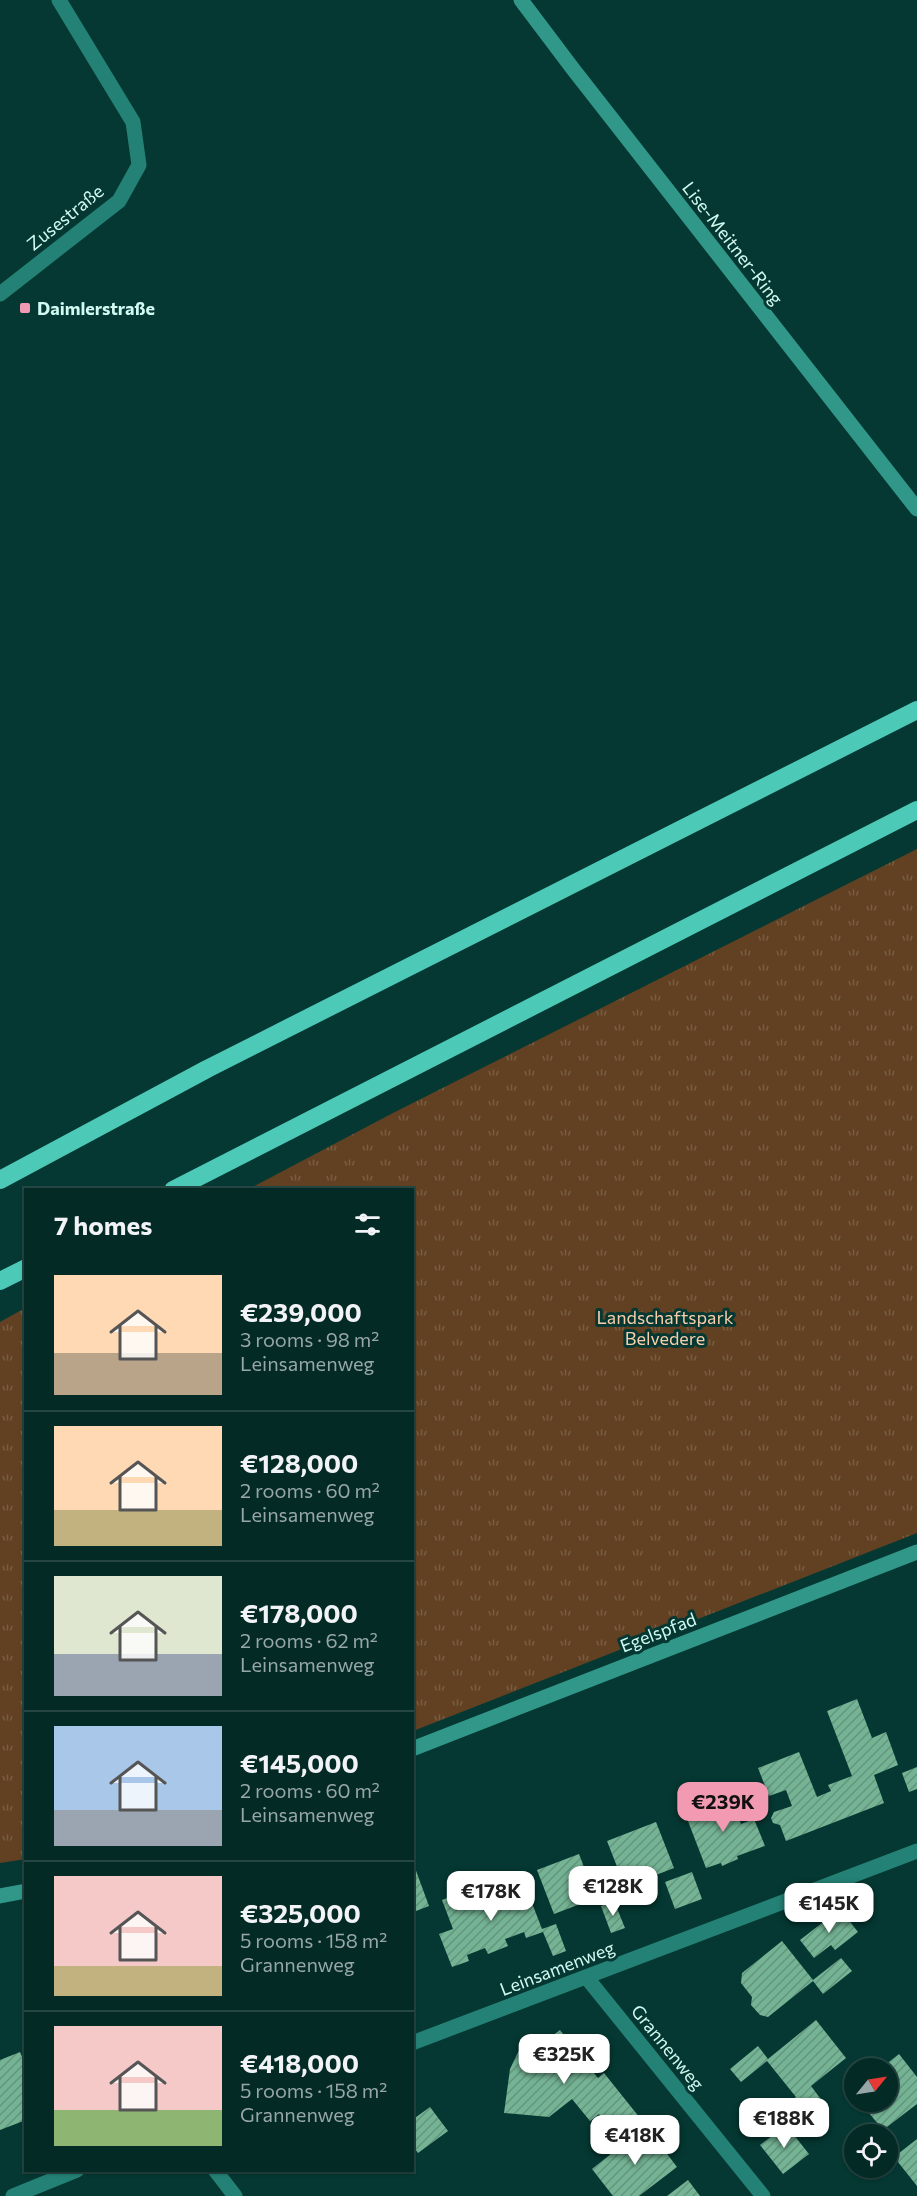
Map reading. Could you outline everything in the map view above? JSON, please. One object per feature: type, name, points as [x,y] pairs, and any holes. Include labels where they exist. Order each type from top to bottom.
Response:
[{"type":"highway","points":[[0,1180],[207,1068],[917,710]]},
{"type":"highway","points":[[177,1188],[917,810]]},
{"type":"highway","points":[[0,1281],[24,1269]]},
{"type":"main road","name":"Lise-Meitner-Ring","points":[[521,0],[917,509]]},
{"type":"main road","name":"Egelspfad","points":[[414,1748],[917,1552]]},
{"type":"main road","points":[[0,1896],[24,1891]]},
{"type":"street","name":"Zusestraße","points":[[0,294],[119,201],[139,165],[133,122],[59,0]]},
{"type":"street","name":"Leinsamenweg","points":[[414,2042],[917,1851]]},
{"type":"street","name":"Grannenweg","points":[[587,1978],[763,2196]]},
{"type":"street","points":[[13,2196],[72,2172]]},
{"type":"street","points":[[217,2172],[236,2196]]},
{"type":"green space","name":"Landschaftspark Belvedere","points":[[917,849],[917,1533],[414,1731],[414,1188],[251,1188],[393,1113]]},
{"type":"green space","points":[[24,1309],[24,1859],[0,1863],[0,1322]]},
{"type":"building","points":[[857,1699],[872,1738],[886,1732],[898,1765],[874,1775],[884,1803],[786,1841],[780,1825],[773,1823],[771,1818],[774,1812],[792,1806],[786,1790],[769,1796],[758,1768],[799,1752],[817,1797],[831,1791],[828,1785],[852,1776],[827,1711]]},
{"type":"building","points":[[917,1767],[917,1789],[909,1792],[902,1773]]},
{"type":"building","points":[[714,1799],[717,1804],[731,1799],[741,1824],[754,1819],[765,1846],[737,1856],[738,1859],[722,1866],[721,1863],[706,1868],[686,1816],[701,1810],[699,1805]]},
{"type":"building","points":[[656,1822],[674,1868],[625,1887],[607,1841]]},
{"type":"building","points":[[579,1854],[596,1898],[554,1914],[537,1870]]},
{"type":"building","points":[[414,1868],[429,1906],[416,1911],[414,1906]]},
{"type":"building","points":[[692,1872],[702,1899],[675,1909],[665,1882]]},
{"type":"building","points":[[506,1875],[516,1903],[530,1898],[542,1929],[556,1924],[566,1951],[553,1956],[543,1932],[526,1938],[524,1932],[505,1939],[508,1946],[488,1954],[485,1948],[467,1955],[469,1961],[452,1967],[439,1934],[453,1929],[442,1900]]},
{"type":"building","points":[[614,1901],[625,1928],[611,1933],[601,1906]]},
{"type":"building","points":[[840,1909],[858,1932],[835,1950],[831,1945],[814,1958],[800,1940]]},
{"type":"building","points":[[782,1941],[813,1980],[841,1958],[852,1971],[823,1994],[813,1981],[768,2017],[760,2015],[751,2005],[752,1997],[741,1983],[742,1973]]},
{"type":"building","points":[[816,2020],[846,2058],[811,2086],[820,2098],[797,2116],[787,2103],[796,2097],[767,2061],[741,2082],[730,2069],[758,2046],[768,2059]]},
{"type":"building","points":[[560,2030],[572,2046],[577,2042],[589,2059],[585,2062],[598,2078],[604,2073],[640,2118],[617,2137],[599,2114],[590,2121],[572,2099],[549,2117],[504,2113],[510,2069],[522,2044],[529,2054]]},
{"type":"building","points":[[20,2052],[24,2061],[24,2121],[0,2130],[0,2060]]},
{"type":"building","points":[[899,2054],[917,2077],[917,2104],[891,2124],[878,2124],[868,2112],[898,2112],[898,2058],[894,2058]]},
{"type":"building","points":[[430,2107],[448,2131],[418,2153],[414,2148],[414,2119]]},
{"type":"building","points":[[786,2125],[809,2154],[783,2174],[760,2145]]},
{"type":"building","points":[[646,2126],[677,2167],[639,2196],[613,2196],[592,2169]]},
{"type":"building","points":[[917,2139],[917,2186],[898,2162],[898,2154]]},
{"type":"building","points":[[688,2180],[700,2196],[667,2196]]},
{"type":"place","name":"Daimlerstraße","points":[[25,308]]}]
